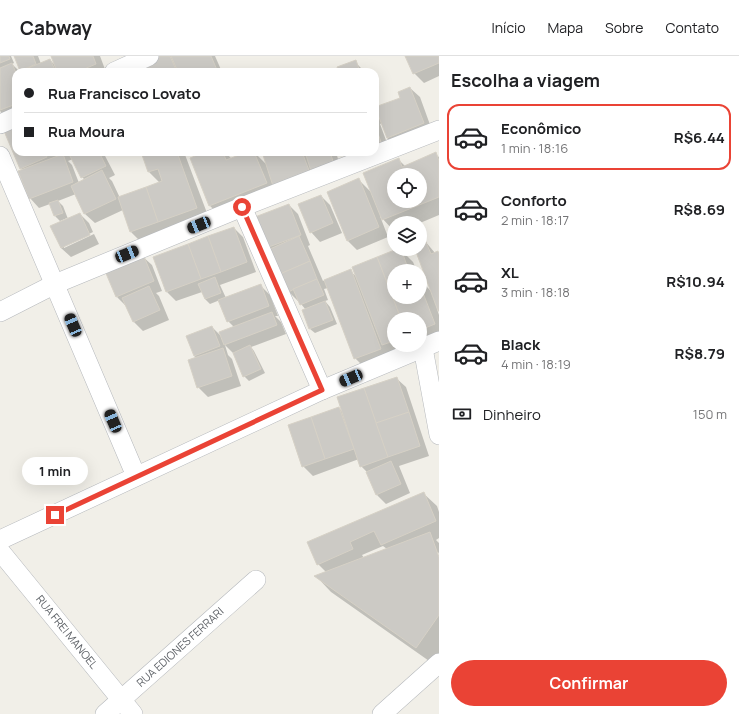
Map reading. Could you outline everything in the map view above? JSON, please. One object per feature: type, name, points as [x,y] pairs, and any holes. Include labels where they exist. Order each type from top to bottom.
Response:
[{"type":"street","points":[[123,68],[149,56]]},
{"type":"street","points":[[0,124],[12,119]]},
{"type":"street","points":[[379,153],[439,130]]},
{"type":"street","points":[[0,156],[136,476]]},
{"type":"street","points":[[0,312],[55,284],[242,207],[372,156]]},
{"type":"street","points":[[242,207],[322,390]]},
{"type":"street","points":[[0,540],[322,390],[431,344],[439,435]]},
{"type":"street","name":"RUA FREI MANOEL","points":[[0,551],[134,714]]},
{"type":"street","name":"RUA EDIONES FERRARI","points":[[105,714],[256,580]]},
{"type":"street","points":[[382,714],[439,663]]},
{"type":"building","points":[[0,56],[9,56],[10,59],[0,63]]},
{"type":"building","points":[[14,56],[33,56],[36,64],[27,68],[19,68]]},
{"type":"building","points":[[51,56],[93,56],[96,64],[86,68],[56,68]]},
{"type":"building","points":[[158,56],[170,56],[175,68],[137,68],[136,65]]},
{"type":"building","points":[[171,56],[211,56],[216,68],[176,68]]},
{"type":"building","points":[[405,56],[439,56],[439,63],[413,74]]},
{"type":"building","points":[[50,59],[54,68],[28,68]]},
{"type":"building","points":[[356,60],[359,68],[337,67]]},
{"type":"building","points":[[12,63],[14,68],[12,68],[12,106],[0,110],[0,68]]},
{"type":"building","points":[[410,87],[424,123],[387,138],[379,117],[379,106],[400,98],[398,92]]},
{"type":"building","points":[[12,128],[12,150],[4,131]]},
{"type":"building","points":[[436,152],[439,161],[439,197],[427,202],[427,168],[387,168],[387,208],[412,208],[392,216],[387,216],[387,218],[382,220],[363,173],[399,158],[402,167]]},
{"type":"building","points":[[15,156],[47,156],[47,157],[20,169]]},
{"type":"building","points":[[58,156],[64,156],[73,182],[29,199],[18,171]]},
{"type":"building","points":[[70,156],[101,156],[106,166],[81,178]]},
{"type":"building","points":[[142,156],[178,156],[197,208],[158,222],[146,187],[162,181],[158,169],[148,172]]},
{"type":"building","points":[[195,156],[224,156],[226,160],[236,156],[256,156],[267,183],[209,206],[190,158]]},
{"type":"building","points":[[263,156],[304,156],[310,173],[273,186]]},
{"type":"building","points":[[306,156],[331,156],[334,164],[311,171]]},
{"type":"building","points":[[102,170],[116,199],[84,214],[71,186]]},
{"type":"building","points":[[359,178],[379,227],[347,241],[327,192]]},
{"type":"building","points":[[146,187],[158,222],[130,232],[118,197]]},
{"type":"building","points":[[321,195],[333,223],[310,233],[298,204]]},
{"type":"building","points":[[58,200],[63,213],[54,216],[49,203]]},
{"type":"building","points":[[289,204],[301,235],[266,248],[255,217]]},
{"type":"building","points":[[80,213],[90,235],[61,248],[50,226]]},
{"type":"building","points":[[234,227],[247,262],[221,272],[208,236]]},
{"type":"building","points":[[208,236],[221,272],[201,279],[188,244]]},
{"type":"building","points":[[299,236],[310,261],[280,274],[270,249]]},
{"type":"building","points":[[188,244],[201,279],[166,292],[153,257]]},
{"type":"building","points":[[427,245],[431,254],[438,251],[439,311],[427,281],[427,264],[421,264],[418,256],[427,256]]},
{"type":"building","points":[[387,253],[387,256],[404,256],[406,264],[387,264],[387,283],[377,257]]},
{"type":"building","points":[[143,254],[154,281],[116,297],[105,271]]},
{"type":"building","points":[[377,257],[387,283],[387,304],[395,304],[398,312],[387,312],[387,343],[382,345],[352,267]]},
{"type":"building","points":[[310,261],[317,279],[288,292],[280,274]]},
{"type":"building","points":[[351,269],[381,349],[354,359],[324,280]]},
{"type":"building","points":[[215,277],[221,293],[205,299],[198,284]]},
{"type":"building","points":[[317,279],[324,295],[300,305],[293,289]]},
{"type":"building","points":[[261,284],[269,306],[227,322],[218,300]]},
{"type":"building","points":[[149,286],[160,310],[133,322],[122,298]]},
{"type":"building","points":[[325,301],[333,320],[309,329],[302,310]]},
{"type":"building","points":[[427,303],[435,324],[427,327],[427,312],[398,312],[395,304]]},
{"type":"building","points":[[272,312],[277,325],[224,345],[219,332]]},
{"type":"building","points":[[212,326],[220,346],[194,356],[186,336]]},
{"type":"building","points":[[250,345],[261,369],[243,377],[233,353]]},
{"type":"building","points":[[223,348],[232,376],[197,388],[188,360]]},
{"type":"building","points":[[397,377],[409,412],[376,423],[364,388]]},
{"type":"building","points":[[364,388],[388,457],[360,467],[337,397]]},
{"type":"building","points":[[339,407],[354,449],[325,459],[311,417]]},
{"type":"building","points":[[409,412],[420,446],[388,457],[376,423]]},
{"type":"building","points":[[311,417],[325,459],[302,467],[288,425]]},
{"type":"building","points":[[391,461],[401,484],[376,495],[366,472]]},
{"type":"building","points":[[424,492],[436,521],[381,545],[374,531],[350,542],[353,549],[317,565],[307,542]]},
{"type":"building","points":[[430,532],[439,557],[439,615],[416,648],[314,576]]},
{"type":"route","points":[[55,515],[322,390],[242,207]]}]
